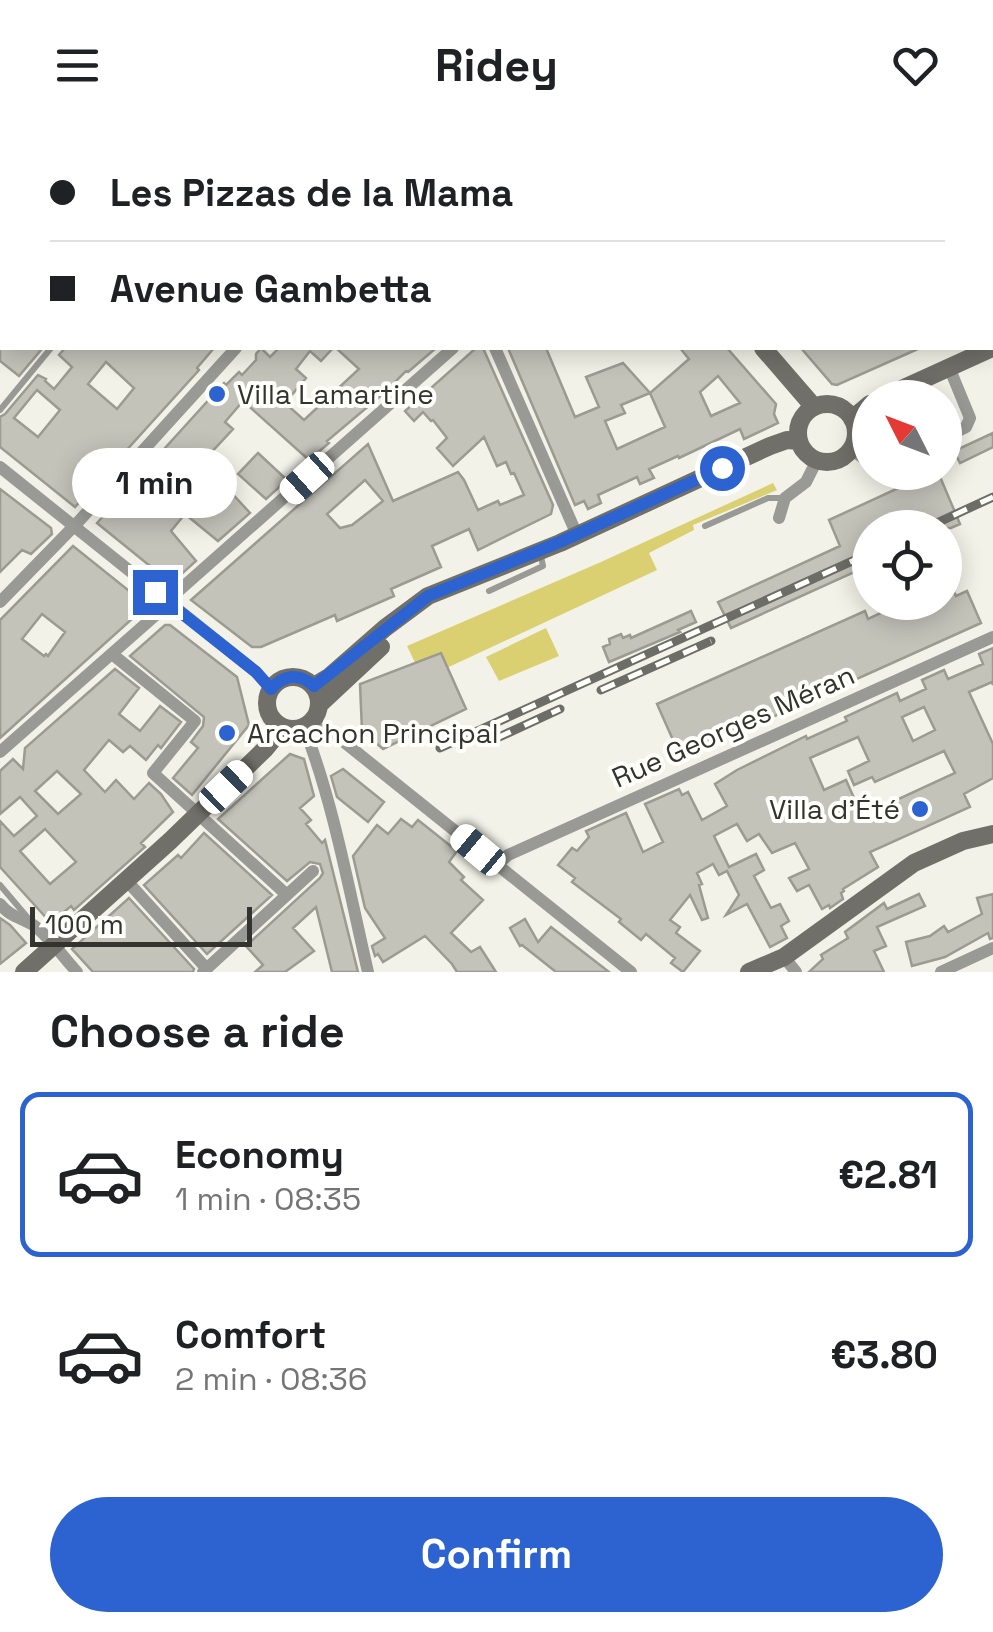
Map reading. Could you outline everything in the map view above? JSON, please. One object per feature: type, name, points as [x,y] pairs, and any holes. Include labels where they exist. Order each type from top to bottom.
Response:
[{"type":"street","points":[[0,602],[234,350]]},
{"type":"street","points":[[0,752],[451,350]]},
{"type":"street","points":[[496,350],[577,534]]},
{"type":"street","points":[[765,350],[814,406]]},
{"type":"street","points":[[921,380],[986,350]]},
{"type":"street","points":[[949,367],[954,380]]},
{"type":"street","points":[[962,399],[970,418],[962,429]]},
{"type":"street","points":[[852,419],[832,404],[814,406],[799,425],[799,442],[816,460],[842,458],[852,443]]},
{"type":"street","points":[[368,972],[313,751],[312,710],[300,677],[284,678],[271,689],[267,706],[270,715],[290,729],[312,710],[428,596],[540,551],[770,446],[786,440],[799,442]]},
{"type":"street","points":[[779,518],[785,498],[806,482],[816,460]]},
{"type":"street","points":[[0,467],[256,672],[271,689]]},
{"type":"street","name":"Rue Georges Méran","points":[[497,865],[508,855],[993,637]]},
{"type":"street","points":[[112,654],[195,722],[153,773],[286,895]]},
{"type":"street","points":[[312,710],[332,733],[631,972]]},
{"type":"street","points":[[24,972],[199,813],[265,750],[283,727]]},
{"type":"street","points":[[749,972],[791,965],[914,863],[952,845],[993,834]]},
{"type":"street","points":[[126,881],[205,971],[313,871]]},
{"type":"street","points":[[0,904],[15,918],[32,923],[77,972]]},
{"type":"street","points":[[942,972],[993,948]]},
{"type":"lane","points":[[0,410],[49,350]]},
{"type":"lane","points":[[706,526],[768,498],[785,498]]},
{"type":"lane","points":[[490,591],[543,566],[540,551]]},
{"type":"lane","points":[[0,885],[32,923]]},
{"type":"shaded area","points":[[773,483],[777,490],[693,525],[694,530],[649,553],[657,570],[423,679],[407,646]]},
{"type":"shaded area","points":[[546,628],[559,656],[499,681],[486,657]]},
{"type":"building","points":[[0,350],[41,350],[19,376],[0,361]]},
{"type":"building","points":[[63,350],[212,350],[199,370],[75,507],[0,447],[0,417],[38,375],[54,389],[72,367],[59,355]],"holes":[[[106,362],[134,388],[117,409],[88,384]],[[37,390],[60,410],[38,437],[14,418]]]},
{"type":"building","points":[[259,350],[270,357],[277,350],[331,350],[321,361],[310,351],[296,369],[306,378],[285,403],[304,420],[359,369],[338,350],[434,350],[309,460],[243,401],[225,422],[233,429],[205,464],[250,513],[218,541],[185,514],[171,531],[196,561],[176,579],[166,579],[97,523],[224,383],[239,372],[242,375],[256,360]]},
{"type":"building","points":[[474,350],[484,350],[553,505],[551,514],[478,550],[469,529],[432,546],[441,567],[391,589],[394,596],[337,621],[335,615],[261,647],[252,647],[191,600],[368,444],[393,501],[458,472],[478,510],[524,495],[506,462],[497,466],[484,437],[453,466],[437,448],[447,438],[433,420],[423,412],[414,421],[405,411]],"holes":[[[365,480],[383,501],[352,525],[340,528],[327,514]]]},
{"type":"building","points":[[509,350],[547,350],[575,417],[599,407],[586,377],[623,363],[650,393],[689,359],[682,350],[729,350],[776,404],[774,414],[778,423],[744,439],[740,429],[649,469],[654,478],[640,484],[637,477],[598,495],[601,503],[588,509],[584,501],[575,505]],"holes":[[[718,376],[740,403],[711,416],[700,392]],[[650,393],[665,427],[617,449],[605,421],[625,413],[621,405]]]},
{"type":"building","points":[[803,350],[916,350],[837,385]]},
{"type":"building","points":[[993,433],[993,447],[962,462],[962,447]]},
{"type":"building","points":[[258,453],[287,480],[266,499],[238,474]]},
{"type":"building","points":[[0,489],[51,528],[52,534],[31,554],[22,550],[0,572]]},
{"type":"building","points":[[894,490],[946,490],[954,510],[852,510],[852,573],[731,628],[718,602],[840,546],[829,520]]},
{"type":"building","points":[[73,546],[143,602],[143,609],[0,738],[0,620]],"holes":[[[42,614],[65,632],[48,656],[22,639]]]},
{"type":"building","points":[[967,591],[981,623],[681,758],[657,704],[852,617],[852,620],[962,620],[962,593]]},
{"type":"building","points":[[691,611],[696,622],[680,632],[609,662],[603,647],[610,644],[609,639],[621,634],[631,638]]},
{"type":"building","points":[[165,625],[237,677],[249,725],[192,795],[173,778],[198,748],[191,742],[203,726],[204,717],[130,656]]},
{"type":"building","points":[[993,648],[993,685],[992,682],[969,692],[993,744],[993,778],[964,794],[970,807],[870,852],[878,867],[843,889],[843,899],[830,908],[829,905],[822,909],[809,885],[797,891],[789,878],[809,869],[795,843],[772,853],[759,834],[747,841],[737,824],[714,836],[729,867],[756,854],[764,870],[754,876],[771,908],[780,904],[789,921],[781,926],[787,938],[770,947],[747,904],[726,915],[739,895],[727,871],[719,875],[713,864],[697,873],[708,918],[702,920],[690,895],[670,920],[680,927],[676,933],[700,951],[683,972],[671,963],[675,958],[646,934],[641,940],[619,922],[621,919],[572,882],[575,878],[558,865],[572,848],[577,851],[589,837],[586,831],[626,813],[643,852],[663,842],[645,804],[679,789],[682,795],[688,792],[702,820],[727,806],[715,784],[737,770],[847,721],[845,717],[897,693],[900,701],[926,689],[922,680],[944,670],[948,679],[983,664],[979,654]],"holes":[[[924,707],[935,730],[913,741],[902,717]],[[858,737],[869,761],[848,771],[854,785],[872,777],[875,782],[944,751],[955,773],[862,816],[846,780],[824,790],[810,758]]]},
{"type":"building","points":[[441,653],[466,709],[383,749],[362,731],[360,684]]},
{"type":"building","points":[[115,669],[139,688],[119,714],[140,731],[160,706],[181,722],[146,760],[130,746],[123,752],[109,740],[84,770],[105,792],[116,780],[134,799],[149,783],[173,812],[141,843],[145,847],[74,910],[71,906],[51,923],[0,867],[0,821],[14,836],[37,816],[20,797],[0,814],[0,771],[13,759],[23,769],[25,748]],"holes":[[[57,771],[81,794],[58,814],[35,791]],[[45,829],[76,862],[50,884],[20,851]]]},
{"type":"building","points":[[290,754],[304,759],[314,796],[300,808],[311,820],[306,824],[322,843],[325,840],[358,972],[332,972],[316,907],[293,928],[314,951],[285,972],[255,972],[263,965],[246,946],[323,873],[320,864],[310,862],[287,881],[218,819]]},
{"type":"building","points":[[343,769],[384,802],[368,822],[337,797],[331,776]]},
{"type":"building","points":[[401,819],[412,827],[418,820],[457,851],[449,862],[464,877],[461,880],[483,900],[451,933],[471,952],[480,947],[496,972],[457,972],[425,936],[383,962],[378,954],[375,956],[372,946],[385,938],[365,908],[353,856],[377,825],[388,834]]},
{"type":"building","points":[[204,833],[272,895],[207,954],[144,885],[178,855],[181,858]]},
{"type":"building","points":[[919,894],[925,906],[877,927],[886,946],[874,951],[884,972],[809,972],[823,959],[821,955],[848,938],[845,932],[884,903],[887,909]]},
{"type":"building","points":[[993,894],[993,938],[988,933],[945,957],[912,966],[906,942],[930,936],[944,926],[948,932],[982,914],[977,898]]},
{"type":"building","points":[[129,898],[193,972],[93,972],[72,949]]},
{"type":"building","points":[[0,918],[26,943],[0,964]]},
{"type":"building","points":[[525,919],[538,942],[551,927],[609,972],[556,972],[520,946],[510,928]]},
{"type":"railway","points":[[962,511],[993,497]]},
{"type":"railway","points":[[440,748],[852,561]]},
{"type":"railway","points":[[601,690],[711,641]]},
{"type":"railway","points":[[497,738],[560,709]]},
{"type":"place","name":"Villa Lamartine","points":[[217,394]]},
{"type":"place","name":"Arcachon Principal","points":[[227,733]]},
{"type":"place","name":"Villa d'Été","points":[[920,809]]},
{"type":"route","points":[[155,592],[256,672],[271,689],[292,676],[314,686],[428,596],[560,542],[722,468]]}]
